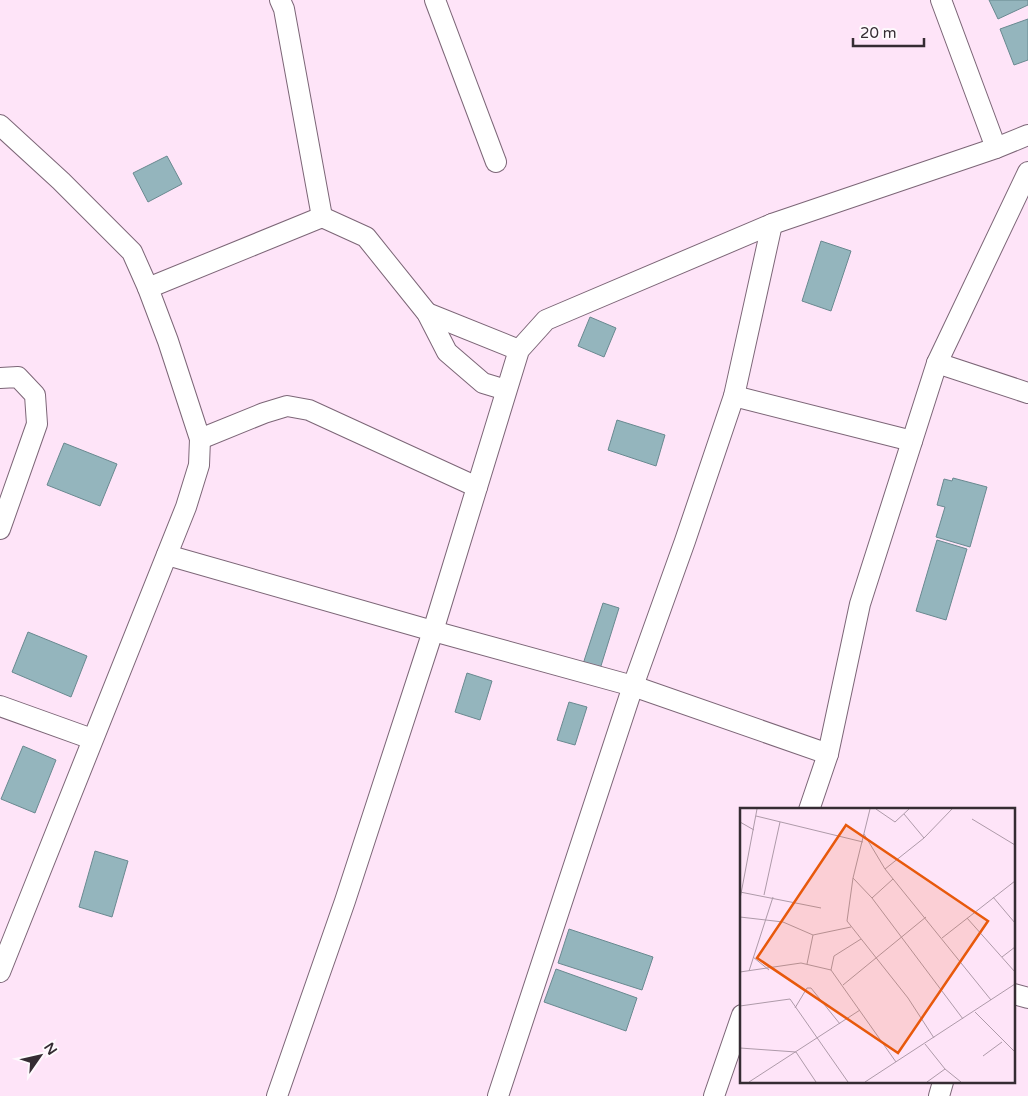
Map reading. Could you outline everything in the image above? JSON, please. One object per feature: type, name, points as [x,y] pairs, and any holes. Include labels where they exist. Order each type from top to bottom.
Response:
[{"type":"street","points":[[280,0],[284,9],[304,112],[322,217]]},
{"type":"street","points":[[435,0],[496,162]]},
{"type":"street","points":[[941,0],[996,148]]},
{"type":"street","points":[[0,125],[61,181],[132,252],[148,288],[185,389],[200,439],[199,465],[186,507],[0,972]]},
{"type":"street","points":[[277,1096],[330,949],[433,631],[519,350],[546,320],[772,224],[996,148],[1028,135]]},
{"type":"street","points":[[811,808],[828,754],[860,604],[937,364],[1028,172]]},
{"type":"street","points":[[148,288],[322,217],[366,237],[427,313],[447,352],[483,382],[506,390]]},
{"type":"street","points":[[498,1096],[633,686],[734,396],[772,224]]},
{"type":"street","points":[[427,313],[519,350]]},
{"type":"street","points":[[937,364],[1028,393]]},
{"type":"street","points":[[0,378],[18,377],[35,395],[38,424],[0,529]]},
{"type":"street","points":[[734,396],[912,441]]},
{"type":"street","points":[[200,439],[286,406],[309,410],[476,487]]},
{"type":"street","points":[[167,555],[633,686],[828,754]]},
{"type":"street","points":[[0,706],[92,739]]},
{"type":"street","points":[[714,1096],[740,1021]]},
{"type":"building","points":[[989,0],[1028,0],[1028,5],[998,19]]},
{"type":"building","points":[[1028,19],[1028,60],[1014,65],[1000,29]]},
{"type":"building","points":[[167,156],[182,184],[148,202],[133,173]]},
{"type":"building","points":[[821,241],[851,251],[831,311],[802,301]]},
{"type":"building","points":[[590,317],[616,328],[604,357],[578,346]]},
{"type":"building","points":[[617,420],[665,435],[656,466],[608,450]]},
{"type":"building","points":[[64,443],[117,464],[100,506],[47,485]]},
{"type":"building","points":[[953,478],[987,487],[970,547],[936,537],[945,507],[937,505],[944,479],[952,481]]},
{"type":"building","points":[[937,540],[967,549],[946,620],[916,611]]},
{"type":"building","points":[[603,603],[619,608],[600,669],[583,664]]},
{"type":"building","points":[[28,632],[87,656],[71,697],[12,672]]},
{"type":"building","points":[[467,673],[492,681],[480,720],[455,712]]},
{"type":"building","points":[[569,702],[587,707],[575,745],[557,740]]},
{"type":"building","points":[[23,746],[56,760],[35,813],[1,799]]},
{"type":"building","points":[[95,851],[128,861],[112,917],[79,907]]},
{"type":"building","points":[[569,929],[653,957],[642,990],[558,963]]},
{"type":"building","points":[[556,969],[637,998],[626,1031],[544,1002]]}]
